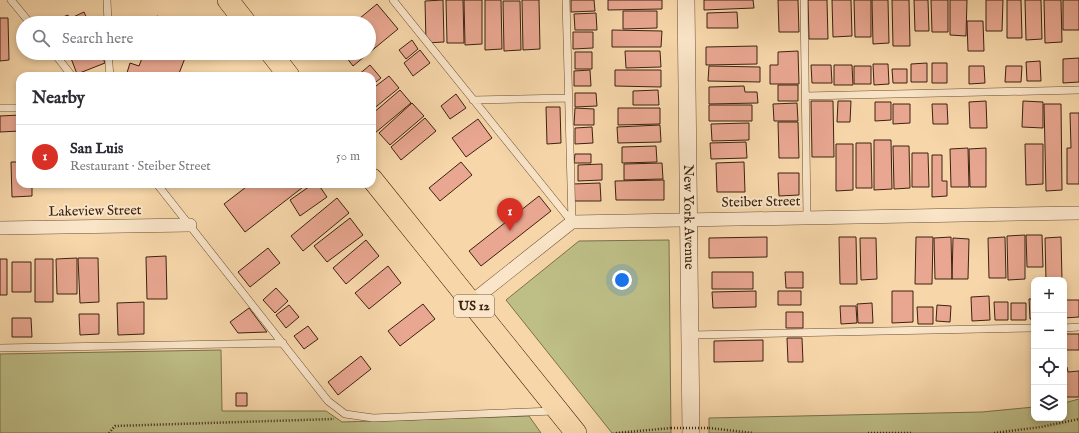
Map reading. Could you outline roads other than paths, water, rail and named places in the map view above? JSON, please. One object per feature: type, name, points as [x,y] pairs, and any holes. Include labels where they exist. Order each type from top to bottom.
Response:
[{"type":"main road","points":[[228,0],[241,16]]},
{"type":"main road","points":[[276,60],[286,72]]},
{"type":"main road","name":"US 12","points":[[376,184],[576,433]]},
{"type":"street","name":"New York Avenue","points":[[686,0],[691,433]]},
{"type":"street","name":"Steiber Street","points":[[572,222],[1079,213]]},
{"type":"street","points":[[471,302],[572,222]]},
{"type":"street","name":"Lakeview Street","points":[[0,228],[190,225]]},
{"type":"lane","points":[[12,0],[25,16]]},
{"type":"lane","points":[[107,0],[108,16]]},
{"type":"lane","points":[[393,0],[572,222]]},
{"type":"lane","points":[[566,0],[572,222]]},
{"type":"lane","points":[[804,0],[807,217]]},
{"type":"lane","points":[[59,60],[69,72]]},
{"type":"lane","points":[[109,60],[110,72]]},
{"type":"lane","points":[[805,96],[1079,90]]},
{"type":"lane","points":[[473,100],[568,98]]},
{"type":"lane","points":[[0,108],[16,108]]},
{"type":"lane","points":[[160,188],[328,401],[342,412],[357,417],[373,418],[558,411]]},
{"type":"lane","points":[[1067,328],[1079,327]]},
{"type":"lane","points":[[690,335],[1031,328]]},
{"type":"lane","points":[[0,348],[283,343]]},
{"type":"place","name":"San Luis","points":[[510,231]]}]
